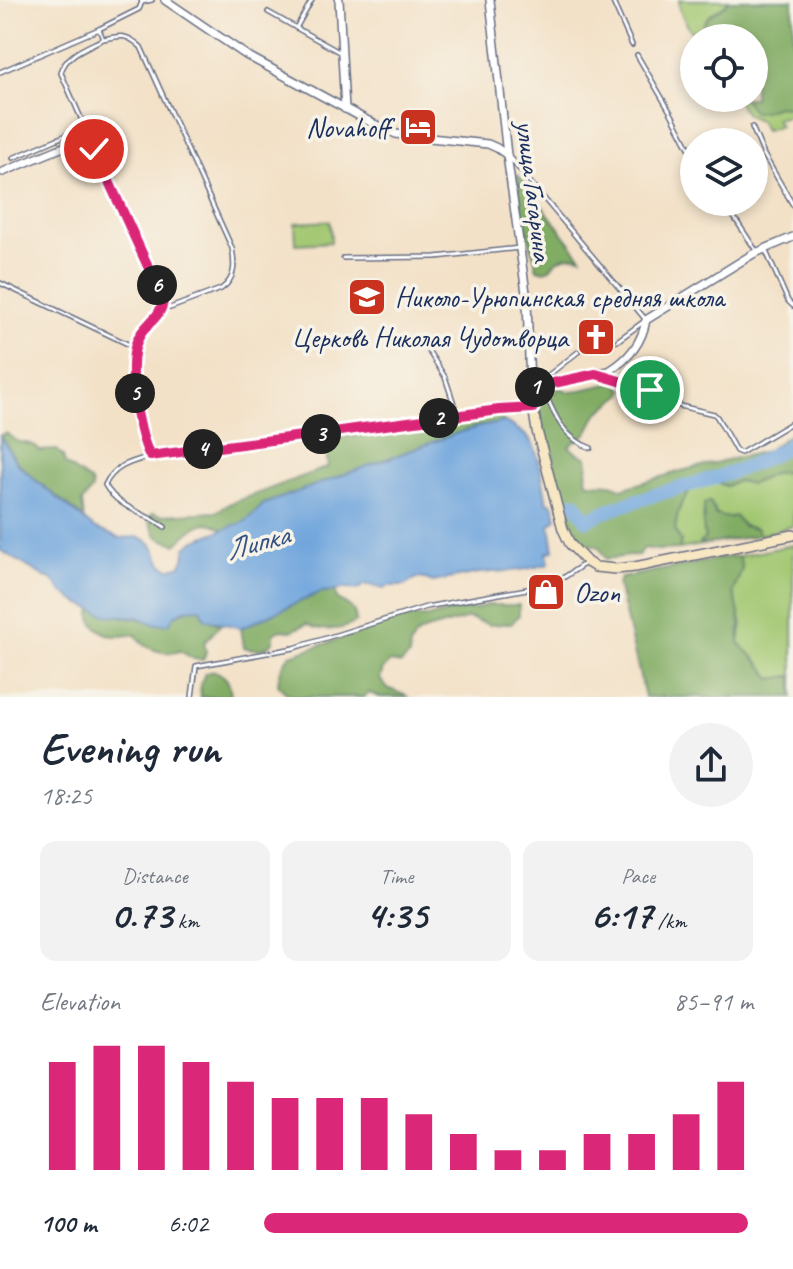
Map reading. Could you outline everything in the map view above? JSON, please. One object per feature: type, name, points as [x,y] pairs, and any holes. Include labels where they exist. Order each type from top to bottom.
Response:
[{"type":"street","points":[[165,0],[246,55],[396,134],[488,144],[507,155]]},
{"type":"street","points":[[339,0],[345,109]]},
{"type":"street","name":"улица Гагарина","points":[[490,0],[527,300],[530,388]]},
{"type":"street","points":[[3,172],[78,141],[87,142],[94,149],[163,299],[163,307],[140,334],[134,347],[138,426],[150,456],[533,408]]},
{"type":"street","points":[[793,237],[761,250],[646,320],[645,331],[638,345],[609,371],[530,388],[537,431],[563,529],[570,544],[587,562],[605,569],[635,567],[793,535]]},
{"type":"lane","points":[[0,72],[139,9],[141,1],[152,0]]},
{"type":"lane","points":[[296,28],[312,0]]},
{"type":"lane","points":[[612,0],[632,45]]},
{"type":"lane","points":[[268,12],[343,53]]},
{"type":"lane","points":[[99,29],[103,39]]},
{"type":"lane","points":[[13,158],[85,127],[61,73],[62,65],[70,57],[103,39],[132,38],[141,47],[232,248],[236,266],[228,285],[170,308],[163,307]]},
{"type":"lane","points":[[637,55],[680,130]]},
{"type":"lane","points":[[752,127],[764,155],[793,205]]},
{"type":"lane","points":[[507,155],[646,320],[617,341]]},
{"type":"lane","points":[[735,216],[771,258],[788,301],[793,306]]},
{"type":"lane","points":[[343,258],[436,257],[520,248]]},
{"type":"lane","points":[[0,283],[134,347]]},
{"type":"lane","points":[[424,344],[445,377],[458,416]]},
{"type":"lane","points":[[530,388],[578,352]]},
{"type":"lane","points":[[596,374],[650,390],[680,406],[714,414],[736,451],[741,453],[793,422]]},
{"type":"lane","points":[[542,386],[555,417],[568,434],[591,448]]},
{"type":"lane","points":[[150,456],[129,462],[113,472],[105,485],[122,504],[165,527]]},
{"type":"lane","points":[[192,697],[196,666],[294,648],[426,607],[538,587],[560,580],[587,562]]},
{"type":"green space","points":[[679,0],[793,0],[793,115],[775,119],[780,126],[768,129],[745,112],[768,112],[768,24],[686,24]]},
{"type":"green space","points":[[730,0],[793,0],[793,108],[780,106],[768,110],[768,24],[704,24]]},
{"type":"green space","points":[[517,175],[581,257],[559,260],[544,271],[537,269],[520,204]]},
{"type":"green space","points":[[330,221],[331,242],[296,244],[295,223]]},
{"type":"green space","points":[[613,383],[624,390],[623,394],[597,414],[587,433],[569,446],[587,458],[587,482],[621,489],[766,451],[793,432],[793,470],[775,473],[751,484],[738,481],[726,486],[713,481],[701,485],[689,492],[681,504],[675,530],[681,542],[679,549],[644,548],[638,555],[606,559],[598,546],[586,544],[573,529],[538,408],[541,400],[559,388],[571,392]]},
{"type":"green space","points":[[499,417],[505,422],[458,433],[264,504],[246,521],[225,531],[211,523],[205,524],[193,529],[176,544],[158,537],[148,519],[153,513],[216,512],[229,504],[328,467],[325,440]]},
{"type":"green space","points":[[6,433],[18,441],[34,445],[40,451],[57,450],[65,464],[91,482],[92,489],[82,502],[84,518],[17,462],[0,435]]},
{"type":"green space","points":[[793,470],[793,526],[760,535],[756,529],[743,526],[735,516],[716,515],[714,508],[704,505],[705,538],[700,543],[702,545],[679,549],[681,542],[675,530],[677,517],[689,492],[713,481],[726,486],[738,481],[751,484],[775,473]]},
{"type":"green space","points":[[710,502],[716,515],[735,516],[743,526],[756,529],[760,535],[702,545],[700,543],[705,538],[704,504]]},
{"type":"green space","points":[[793,545],[793,676],[771,679],[739,643],[742,624],[733,592],[742,569],[739,556]]},
{"type":"green space","points":[[739,556],[742,569],[733,592],[739,617],[739,643],[771,679],[793,676],[793,697],[645,697],[618,584],[621,578]]},
{"type":"green space","points":[[335,591],[337,599],[353,610],[356,622],[332,629],[318,629],[307,624],[291,631],[274,633],[274,641],[264,648],[244,647],[241,628],[321,592]]},
{"type":"green space","points":[[486,605],[519,605],[519,615],[512,623],[490,625],[469,618],[426,630],[416,635],[410,645],[409,656],[401,664],[390,662],[383,669],[380,679],[387,688],[409,697],[380,697],[369,693],[364,697],[294,697],[278,685],[281,668],[290,655],[388,622],[409,617],[431,617]]},
{"type":"green space","points":[[193,608],[201,608],[205,619],[221,624],[204,643],[206,652],[203,660],[180,651],[168,653],[155,650],[136,635],[105,633],[94,623],[91,614],[92,609],[154,624]]},
{"type":"green space","points":[[215,671],[228,681],[231,697],[200,697],[205,673]]},
{"type":"water","points":[[505,422],[532,443],[540,464],[547,502],[553,504],[557,518],[550,525],[554,551],[547,552],[549,564],[433,582],[417,578],[404,586],[384,589],[364,585],[357,590],[347,588],[321,592],[241,628],[205,619],[201,608],[182,611],[169,624],[154,624],[138,617],[106,615],[77,602],[62,592],[52,579],[0,550],[0,436],[17,463],[94,528],[119,538],[140,537],[151,543],[162,564],[169,569],[181,565],[186,547],[196,540],[246,521],[264,504],[458,433]]},
{"type":"waterway","name":"Липка","points":[[572,503],[587,520],[638,500],[746,467],[793,442]]},
{"type":"place","name":"Novahoff","points":[[418,127]]},
{"type":"place","name":"Николо-Урюпинская средняя школа","points":[[367,297]]},
{"type":"place","name":"Церковь Николая Чудотворца","points":[[596,337]]},
{"type":"place","name":"Ozon","points":[[546,592]]},
{"type":"route","points":[[94,149],[163,299],[159,314],[140,334],[134,347],[138,426],[150,456],[533,408],[530,388],[596,374],[650,390]]}]
